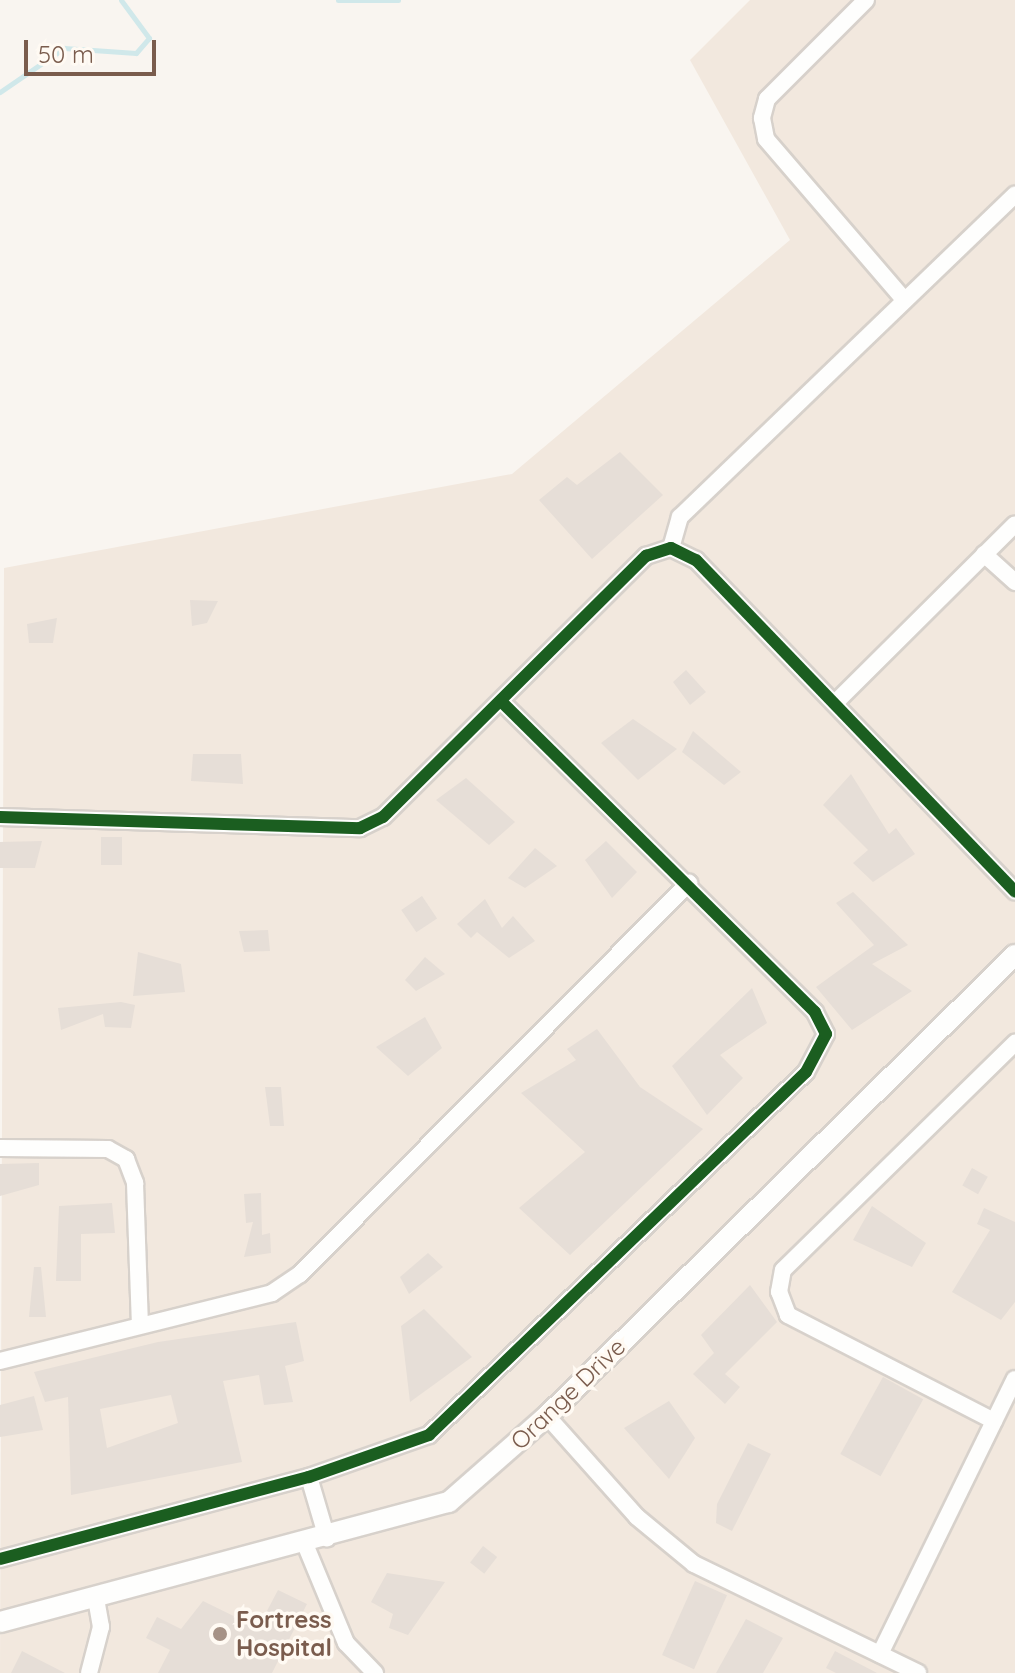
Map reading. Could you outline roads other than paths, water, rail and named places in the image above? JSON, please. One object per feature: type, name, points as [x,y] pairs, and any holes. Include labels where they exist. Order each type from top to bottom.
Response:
[{"type":"street","points":[[866,0],[767,99],[762,118],[766,139],[902,297]]},
{"type":"street","points":[[671,548],[680,517],[902,297],[1015,195]]},
{"type":"street","points":[[836,702],[1015,524]]},
{"type":"street","points":[[0,817],[360,828],[383,817],[646,556],[671,548],[696,560],[836,702],[1015,892]]},
{"type":"street","points":[[984,554],[1015,582]]},
{"type":"street","points":[[0,1559],[309,1477],[429,1435],[806,1072],[826,1034],[815,1012],[689,883],[502,702]]},
{"type":"street","points":[[0,1361],[140,1323],[272,1293],[300,1274],[689,883]]},
{"type":"street","name":"Orange Drive","points":[[0,1622],[305,1544],[449,1502],[547,1416],[1015,955]]},
{"type":"street","points":[[994,1421],[788,1315],[779,1292],[783,1270],[1015,1043]]},
{"type":"street","points":[[0,1148],[108,1149],[126,1159],[135,1183],[140,1323]]},
{"type":"street","points":[[880,1654],[1015,1379]]},
{"type":"street","points":[[547,1416],[637,1517],[694,1564],[918,1673]]},
{"type":"street","points":[[309,1477],[327,1538]]},
{"type":"street","points":[[305,1544],[346,1643],[375,1673]]},
{"type":"street","points":[[89,1673],[101,1627],[96,1599]]},
{"type":"waterway","points":[[0,92],[64,48],[136,53],[149,38],[121,0]]},
{"type":"waterway","points":[[338,0],[398,0]]},
{"type":"place","name":"Fortress Hospital","points":[[220,1634]]}]
